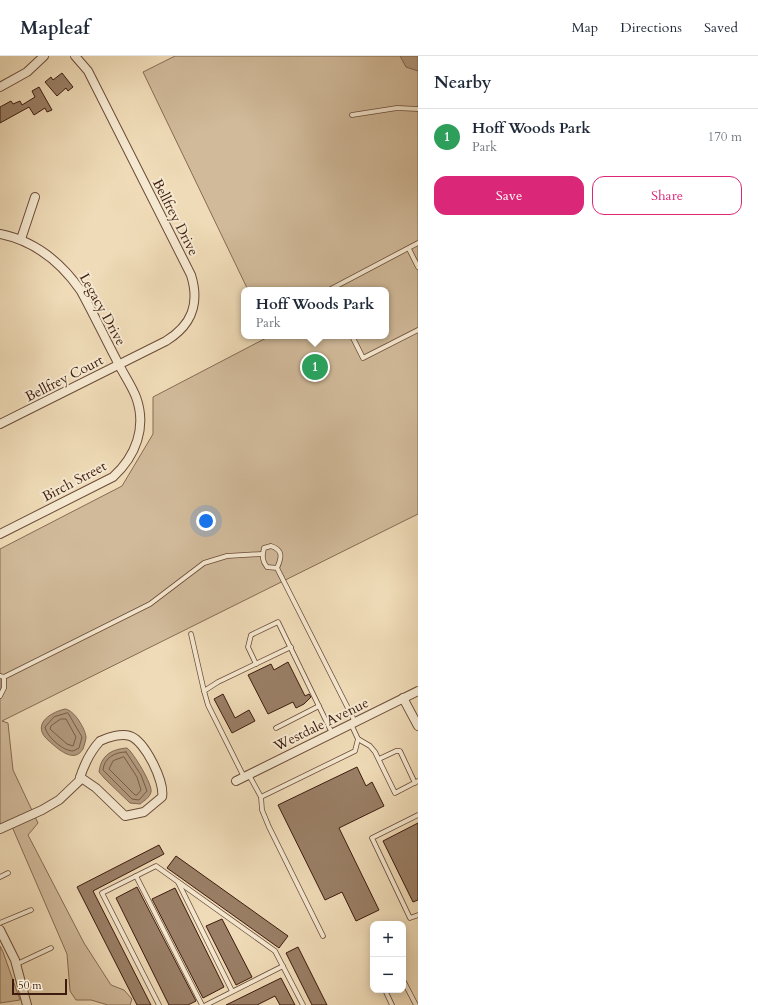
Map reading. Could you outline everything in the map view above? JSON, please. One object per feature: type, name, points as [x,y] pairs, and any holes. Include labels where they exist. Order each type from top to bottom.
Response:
[{"type":"street","points":[[0,87],[27,72],[44,56]]},
{"type":"street","name":"Bellfrey Drive","points":[[76,56],[88,71],[191,275],[194,289],[192,313],[189,321],[178,334],[119,365]]},
{"type":"street","points":[[21,239],[35,197]]},
{"type":"street","name":"Legacy Drive","points":[[0,234],[21,239],[52,258],[73,279],[81,291],[119,365]]},
{"type":"street","name":"Bellfrey Court","points":[[0,424],[119,365]]},
{"type":"street","name":"Birch Street","points":[[0,534],[104,482],[122,469],[129,460],[138,440],[140,417],[135,395],[119,365]]},
{"type":"street","name":"Westdale Avenue","points":[[236,781],[418,691]]},
{"type":"street","points":[[403,698],[418,726]]},
{"type":"street","points":[[0,829],[60,800],[79,781],[80,777],[87,761],[100,741],[117,736],[129,735],[140,744],[161,779],[162,797],[144,812],[125,816],[96,788],[80,777]]},
{"type":"street","points":[[0,930],[17,964],[27,1005]]},
{"type":"lane","points":[[352,115],[398,108],[418,109]]},
{"type":"lane","points":[[335,287],[418,243]]},
{"type":"lane","points":[[409,249],[418,267]]},
{"type":"lane","points":[[354,339],[363,358],[418,330]]},
{"type":"lane","points":[[271,546],[278,548],[281,553],[281,560],[277,568],[267,567],[263,562],[262,554],[264,548],[271,546]]},
{"type":"lane","points":[[0,696],[4,688],[2,677],[150,604],[204,563],[226,556],[262,554]]},
{"type":"lane","points":[[261,797],[355,751],[358,739],[353,723],[277,568]]},
{"type":"lane","points":[[256,664],[248,646],[251,635],[278,622],[332,733]]},
{"type":"lane","points":[[191,634],[208,705],[246,776],[261,797],[262,810],[269,827],[323,936]]},
{"type":"lane","points":[[204,691],[218,682],[290,647]]},
{"type":"lane","points":[[276,728],[319,706]]},
{"type":"lane","points":[[358,739],[370,746],[379,759],[395,793],[416,782],[400,751],[396,751],[379,759]]},
{"type":"lane","points":[[418,815],[372,838],[410,918],[418,914]]},
{"type":"lane","points":[[159,1005],[102,893],[156,866],[275,951],[303,1005]]},
{"type":"lane","points":[[0,877],[8,873]]},
{"type":"lane","points":[[136,876],[202,1005]]},
{"type":"lane","points":[[178,881],[232,992]]},
{"type":"lane","points":[[0,923],[31,910]]},
{"type":"lane","points":[[17,964],[51,948]]},
{"type":"lane","points":[[206,1005],[283,966]]},
{"type":"lane","points":[[406,986],[416,1005]]},
{"type":"lane","points":[[386,993],[392,1005]]},
{"type":"shaded area","points":[[175,56],[418,56],[418,514],[2,721],[8,723],[13,770],[38,823],[28,835],[84,943],[111,985],[124,990],[132,999],[130,1005],[108,1005],[91,1000],[76,1000],[70,991],[67,954],[10,822],[0,826],[0,549],[122,486],[153,434],[153,397],[264,339],[389,339],[389,287],[247,287],[143,72]]},
{"type":"shaded area","points":[[0,946],[3,952],[20,1000],[0,1003]]},
{"type":"water","points":[[400,56],[418,56],[418,71],[406,67]]},
{"type":"water","points":[[65,709],[75,716],[85,733],[86,738],[83,749],[75,755],[66,754],[57,748],[44,735],[42,730],[42,725],[48,717]]},
{"type":"water","points":[[127,748],[142,769],[151,788],[151,792],[147,799],[140,804],[130,803],[99,772],[102,761],[108,754]]},
{"type":"building","points":[[62,73],[73,87],[68,91],[66,88],[57,96],[45,82],[51,77],[53,80]]},
{"type":"building","points":[[39,87],[52,110],[47,112],[45,108],[34,115],[29,107],[0,123],[0,107],[11,101],[13,104],[20,101],[22,105],[35,97],[32,91]]},
{"type":"building","points":[[288,662],[305,696],[309,694],[311,697],[304,704],[296,708],[293,702],[268,714],[248,675],[271,664],[274,670]]},
{"type":"building","points":[[223,694],[235,718],[249,710],[255,721],[232,733],[214,699]]},
{"type":"building","points":[[357,767],[366,786],[372,782],[384,806],[339,828],[379,910],[356,921],[342,892],[325,900],[278,805]]},
{"type":"building","points":[[418,823],[418,900],[413,902],[383,841]]},
{"type":"building","points":[[159,845],[164,854],[93,891],[151,1005],[137,1005],[77,887]]},
{"type":"building","points":[[176,856],[288,936],[279,948],[167,868]]},
{"type":"building","points":[[137,887],[196,1001],[188,1005],[169,1005],[116,898]]},
{"type":"building","points":[[175,888],[224,987],[203,998],[152,899]]},
{"type":"building","points":[[222,919],[252,977],[236,985],[206,926]]},
{"type":"building","points":[[298,947],[327,1005],[312,1005],[286,953]]},
{"type":"building","points":[[281,978],[295,1005],[280,1005],[275,996],[257,1005],[226,1005]]},
{"type":"place","name":"Hoff Woods Park","points":[[315,367]]}]
